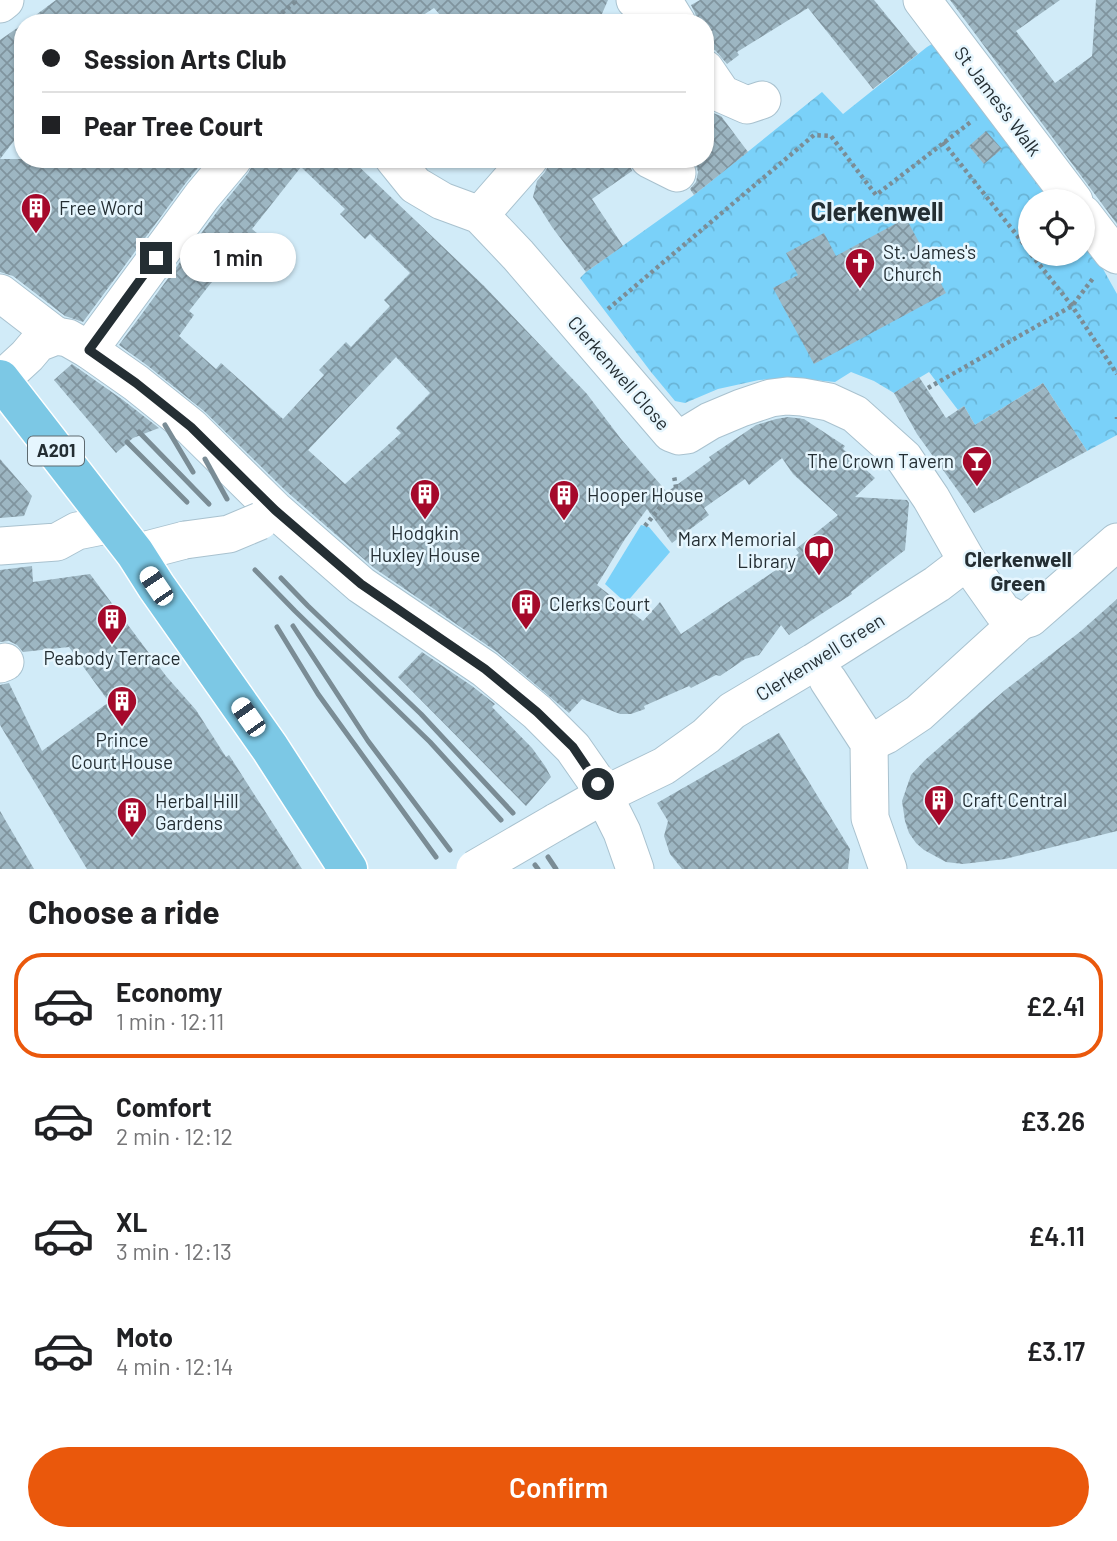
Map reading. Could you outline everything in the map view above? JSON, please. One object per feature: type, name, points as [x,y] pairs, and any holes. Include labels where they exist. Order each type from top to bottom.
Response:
[{"type":"main road","name":"A201","points":[[0,380],[135,553],[270,747],[348,869]]},
{"type":"street","name":"St James's Walk","points":[[922,0],[1064,189]]},
{"type":"street","points":[[629,14],[653,7]]},
{"type":"street","points":[[714,82],[722,94],[747,105],[762,100]]},
{"type":"street","points":[[89,350],[225,168]]},
{"type":"street","name":"Clerkenwell Close","points":[[401,168],[415,185],[442,201],[480,215],[671,433],[687,435],[720,417],[771,398],[802,397],[829,402],[855,414],[904,458],[931,498],[967,561]]},
{"type":"street","points":[[480,215],[521,168]]},
{"type":"street","points":[[1095,230],[1112,252],[1107,264]]},
{"type":"street","points":[[0,293],[56,336],[68,338],[89,350],[136,383],[191,427],[268,515],[361,584],[485,669],[537,712],[573,747],[604,795],[622,832],[635,869]]},
{"type":"street","points":[[0,380],[38,343],[56,336]]},
{"type":"street","points":[[135,553],[185,540],[229,534],[268,515]]},
{"type":"street","points":[[0,546],[58,542],[77,531],[112,524]]},
{"type":"street","points":[[888,869],[870,818],[869,743],[919,713],[1020,621],[1030,618],[1117,542]]},
{"type":"street","points":[[967,561],[1003,612],[1020,621]]},
{"type":"street","name":"Clerkenwell Green","points":[[475,869],[604,795],[664,766],[706,736],[725,701],[937,584],[967,561]]},
{"type":"street","name":"Clerkenwell Green","points":[[828,680],[869,743]]},
{"type":"path","points":[[281,14],[295,2],[293,0]]},
{"type":"path","points":[[605,312],[814,135],[831,136],[876,195],[998,102]]},
{"type":"path","points":[[943,142],[1018,237]]},
{"type":"path","points":[[928,388],[1072,306],[1107,264]]},
{"type":"path","points":[[1041,266],[1072,306],[1117,374]]},
{"type":"path","points":[[645,526],[676,487],[674,476]]},
{"type":"green space","points":[[937,41],[1051,189],[1018,189],[1018,266],[1095,266],[1095,255],[1117,294],[1117,435],[1087,451],[1043,383],[975,425],[964,406],[958,410],[929,372],[894,393],[851,372],[835,382],[791,378],[759,380],[718,389],[685,403],[675,401],[580,278],[694,195],[822,92],[843,114]]},
{"type":"green space","points":[[641,525],[649,527],[670,552],[626,603],[605,584]]},
{"type":"building","points":[[56,0],[608,0],[602,14],[439,14],[434,8],[425,14],[37,14]]},
{"type":"building","points":[[700,0],[874,0],[918,54],[873,89],[808,8],[737,52],[739,55],[727,64],[714,50],[714,14],[695,14],[691,5]]},
{"type":"building","points":[[950,0],[1060,0],[1016,31],[1055,83],[1092,56],[1096,0],[1117,0],[1117,224],[1095,194],[1095,189],[1091,189]]},
{"type":"building","points":[[14,30],[14,141],[0,159],[0,40]]},
{"type":"building","points":[[714,113],[721,116],[748,152],[694,195],[690,189],[696,182],[697,168],[714,168]]},
{"type":"building","points":[[986,131],[1002,149],[984,164],[969,146]]},
{"type":"building","points":[[0,159],[14,159],[14,168],[198,168],[83,322],[65,316],[13,276],[0,272]]},
{"type":"building","points":[[251,168],[300,168],[252,229],[258,234],[232,268],[226,264],[189,311],[194,315],[179,336],[216,369],[221,363],[283,419],[324,375],[319,370],[346,342],[351,347],[390,306],[384,300],[410,273],[370,234],[365,239],[340,214],[345,209],[302,168],[360,168],[484,286],[587,394],[621,439],[667,492],[711,460],[709,457],[756,425],[788,417],[804,419],[845,446],[843,449],[875,478],[855,497],[907,500],[909,503],[905,550],[851,592],[852,594],[789,635],[781,625],[759,655],[745,659],[720,676],[716,675],[691,688],[689,686],[631,714],[620,714],[582,699],[569,713],[497,652],[374,568],[286,491],[204,411],[119,345]],"holes":[[[396,357],[430,393],[396,428],[401,433],[345,484],[308,450]],[[782,458],[793,474],[838,515],[796,549],[799,553],[776,570],[681,634],[660,602],[643,621],[597,585],[647,509],[672,543],[709,515],[704,508],[745,479],[749,485]]]},
{"type":"building","points":[[547,168],[631,168],[632,171],[592,199],[623,246],[586,272],[533,197],[537,181]]},
{"type":"building","name":"St. James's Church","points":[[906,218],[946,293],[814,364],[773,288],[798,275],[786,253],[824,233],[836,256]]},
{"type":"building","points":[[72,364],[159,428],[133,438],[116,453],[54,380]]},
{"type":"building","points":[[919,377],[946,418],[964,406],[975,425],[1043,383],[1087,451],[974,513],[917,434],[894,393]]},
{"type":"building","points":[[0,459],[32,496],[24,516],[0,518]]},
{"type":"building","points":[[32,566],[33,582],[90,574],[166,676],[196,710],[226,757],[229,755],[302,869],[87,869],[0,725],[0,685],[9,683],[42,751],[109,702],[69,647],[23,652],[9,641],[0,642],[0,570]]},
{"type":"building","points":[[1117,599],[1117,831],[1005,859],[963,864],[946,862],[924,850],[909,833],[905,821],[902,801],[911,775],[1004,691]]},
{"type":"building","points":[[422,652],[495,704],[492,707],[532,748],[545,766],[551,777],[526,806],[398,677]]},
{"type":"building","points":[[779,733],[850,849],[848,869],[682,869],[670,854],[664,836],[668,821],[657,803]]},
{"type":"building","points":[[0,811],[34,869],[0,869]]},
{"type":"railway","points":[[165,425],[193,472]]},
{"type":"railway","points":[[139,432],[209,504]]},
{"type":"railway","points":[[127,442],[187,502]]},
{"type":"railway","points":[[205,459],[227,499]]},
{"type":"railway","points":[[255,570],[430,742],[501,820]]},
{"type":"railway","points":[[281,578],[421,714],[513,813]]},
{"type":"railway","points":[[293,626],[368,741],[450,850]]},
{"type":"railway","points":[[277,627],[318,694],[436,857]]},
{"type":"railway","points":[[548,857],[556,869]]},
{"type":"railway","points":[[535,865],[538,869]]},
{"type":"place","name":"Free Word","points":[[36,235]]},
{"type":"place","name":"St. James's Church","points":[[860,290]]},
{"type":"place","name":"The Crown Tavern","points":[[977,488]]},
{"type":"place","name":"Hodgkin Huxley House","points":[[425,521]]},
{"type":"place","name":"Hooper House","points":[[564,522]]},
{"type":"place","name":"Marx Memorial Library","points":[[819,577]]},
{"type":"place","name":"Clerks Court","points":[[526,631]]},
{"type":"place","name":"Peabody Terrace","points":[[112,646]]},
{"type":"place","name":"Prince Court House","points":[[122,728]]},
{"type":"place","name":"Craft Central","points":[[939,827]]},
{"type":"place","name":"Herbal Hill Gardens","points":[[132,839]]},
{"type":"district","name":"Clerkenwell","points":[[877,212]]},
{"type":"district","name":"Clerkenwell Green","points":[[1018,572]]},
{"type":"route","points":[[156,258],[89,350],[191,427],[275,510],[361,584],[485,669],[537,712],[573,747],[598,784]]}]
